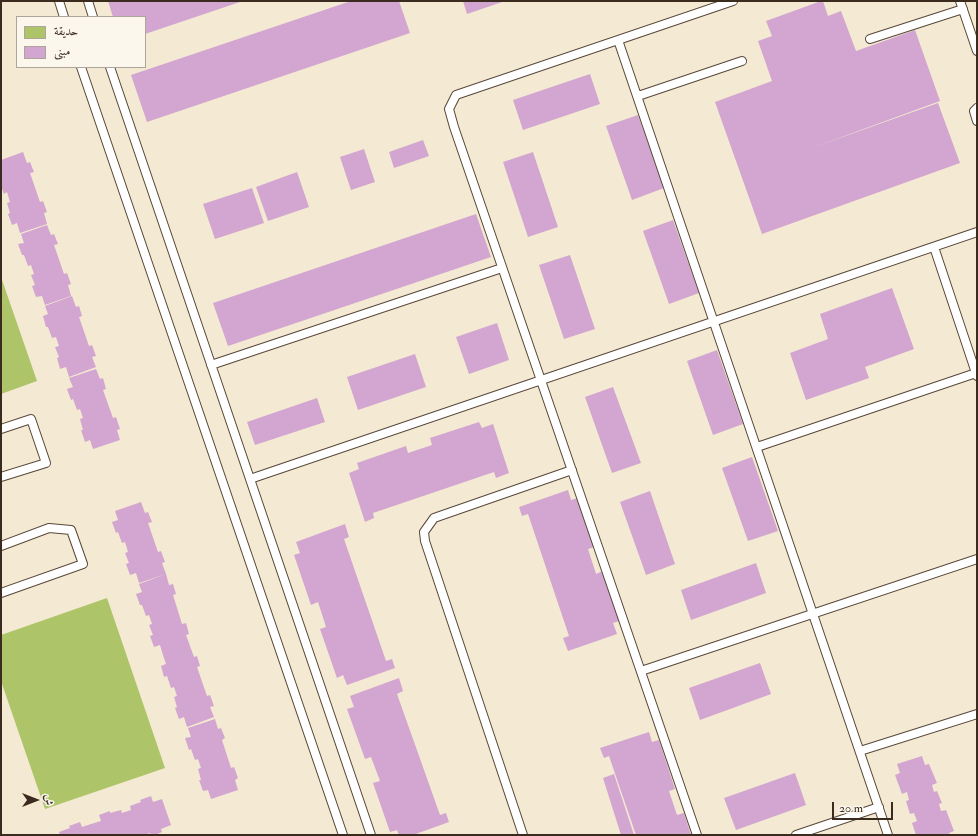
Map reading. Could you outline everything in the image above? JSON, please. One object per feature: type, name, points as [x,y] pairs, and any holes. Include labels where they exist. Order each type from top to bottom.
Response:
[{"type":"lane","points":[[59,1],[64,16]]},
{"type":"lane","points":[[88,1],[93,16]]},
{"type":"lane","points":[[697,835],[502,268],[449,109],[456,95],[733,1]]},
{"type":"lane","points":[[870,39],[961,5],[977,52]]},
{"type":"lane","points":[[618,40],[888,835]]},
{"type":"lane","points":[[638,96],[742,60]]},
{"type":"lane","points":[[81,68],[343,835]]},
{"type":"lane","points":[[110,68],[371,835]]},
{"type":"lane","points":[[977,108],[974,111],[977,121]]},
{"type":"lane","points":[[250,479],[977,232]]},
{"type":"lane","points":[[757,448],[976,374],[934,247]]},
{"type":"lane","points":[[212,365],[502,268]]},
{"type":"lane","points":[[1,429],[31,419],[46,463],[1,477]]},
{"type":"lane","points":[[523,835],[425,541],[424,532],[434,518],[572,470]]},
{"type":"lane","points":[[1,546],[49,528],[72,530],[83,564],[1,593]]},
{"type":"lane","points":[[641,671],[977,559]]},
{"type":"lane","points":[[860,752],[977,714]]},
{"type":"lane","points":[[796,835],[816,832],[879,807]]},
{"type":"green space","points":[[1,277],[37,381],[1,394]]},
{"type":"green space","points":[[107,598],[165,768],[45,809],[1,681],[1,635]]},
{"type":"building","points":[[108,1],[243,1],[146,34],[146,16],[113,16]]},
{"type":"building","points":[[351,1],[399,1],[410,33],[147,122],[131,75]]},
{"type":"building","points":[[463,1],[505,1],[467,14]]},
{"type":"building","points":[[823,1],[828,16],[841,11],[856,51],[915,30],[940,101],[809,149],[938,103],[960,163],[762,234],[715,102],[772,81],[758,41],[772,36],[766,21]]},
{"type":"building","points":[[590,74],[600,104],[523,130],[513,100]]},
{"type":"building","points":[[638,115],[664,188],[632,200],[606,126]]},
{"type":"building","points":[[423,140],[429,156],[394,168],[389,152]]},
{"type":"building","points":[[364,149],[375,182],[351,190],[340,157]]},
{"type":"building","points":[[23,152],[27,163],[30,162],[34,172],[30,173],[40,202],[43,201],[47,212],[44,213],[47,224],[20,233],[17,223],[12,225],[8,214],[10,213],[7,203],[10,202],[7,192],[4,194],[1,186],[1,160]]},
{"type":"building","points":[[533,152],[558,227],[528,237],[503,162]]},
{"type":"building","points":[[297,172],[309,207],[268,221],[256,187]]},
{"type":"building","points":[[252,188],[264,223],[215,239],[203,204]]},
{"type":"building","points":[[476,214],[491,257],[228,346],[213,303]]},
{"type":"building","points":[[673,220],[699,293],[669,304],[643,231]]},
{"type":"building","points":[[47,225],[51,235],[54,234],[58,244],[54,245],[64,274],[67,273],[71,284],[68,285],[71,296],[45,305],[42,296],[36,297],[32,286],[35,285],[31,275],[34,274],[31,265],[28,266],[18,244],[24,243],[21,234]]},
{"type":"building","points":[[570,255],[595,329],[564,339],[539,265]]},
{"type":"building","points":[[892,288],[914,349],[865,367],[869,378],[806,400],[790,353],[828,339],[820,314]]},
{"type":"building","points":[[72,296],[76,307],[79,306],[82,316],[79,317],[89,346],[92,345],[96,356],[92,357],[96,367],[69,377],[66,367],[60,369],[57,358],[59,357],[55,347],[59,346],[56,337],[52,338],[48,327],[46,327],[43,316],[48,314],[45,306]]},
{"type":"building","points":[[497,323],[509,360],[469,374],[456,337]]},
{"type":"building","points":[[717,350],[743,424],[713,435],[687,361]]},
{"type":"building","points":[[415,354],[426,387],[358,410],[347,377]]},
{"type":"building","points":[[96,369],[100,379],[103,378],[106,389],[103,390],[113,418],[116,417],[120,429],[117,430],[120,440],[93,449],[90,440],[85,442],[81,430],[83,430],[80,419],[83,418],[80,409],[77,410],[67,389],[73,387],[69,378]]},
{"type":"building","points":[[613,387],[641,463],[612,473],[585,397]]},
{"type":"building","points":[[317,398],[325,422],[255,445],[247,422]]},
{"type":"building","points":[[479,422],[482,428],[493,424],[509,473],[496,478],[494,472],[373,513],[374,518],[365,522],[349,473],[359,469],[357,463],[406,446],[408,453],[432,445],[430,438]]},
{"type":"building","points":[[752,457],[778,531],[748,541],[722,468]]},
{"type":"building","points":[[568,490],[571,500],[578,498],[595,547],[588,549],[596,574],[603,571],[619,621],[613,623],[617,634],[568,651],[563,638],[569,636],[528,514],[522,516],[519,507]]},
{"type":"building","points":[[650,491],[675,564],[646,575],[620,502]]},
{"type":"building","points":[[141,502],[145,513],[148,512],[152,522],[148,523],[158,552],[161,551],[165,562],[162,563],[166,574],[139,583],[136,573],[130,575],[126,564],[129,563],[125,553],[128,552],[125,542],[122,543],[112,522],[118,520],[115,511]]},
{"type":"building","points":[[345,524],[349,537],[344,539],[386,661],[392,659],[395,668],[347,685],[343,675],[337,678],[320,629],[326,627],[318,602],[311,605],[294,555],[300,553],[296,542]]},
{"type":"building","points":[[756,563],[766,593],[691,620],[681,590]]},
{"type":"building","points":[[166,574],[169,585],[173,584],[176,594],[173,595],[182,624],[186,623],[189,634],[186,635],[190,646],[163,655],[160,645],[154,647],[150,636],[153,635],[149,625],[152,624],[149,615],[146,616],[136,594],[142,592],[139,584]]},
{"type":"building","points":[[190,646],[194,657],[197,656],[200,666],[197,667],[207,696],[210,695],[214,706],[210,707],[214,717],[187,727],[184,717],[179,719],[175,708],[177,707],[174,697],[177,696],[174,687],[171,688],[167,676],[164,677],[161,666],[166,664],[163,655]]},
{"type":"building","points":[[760,663],[771,694],[700,720],[689,688]]},
{"type":"building","points":[[399,678],[403,691],[397,694],[440,815],[446,813],[449,822],[413,835],[399,835],[397,830],[390,832],[373,783],[380,781],[371,757],[365,759],[347,709],[354,707],[350,696]]},
{"type":"building","points":[[215,719],[218,729],[221,728],[225,738],[222,740],[231,768],[234,767],[238,778],[235,780],[238,790],[211,799],[208,790],[203,791],[199,780],[201,780],[198,769],[201,768],[198,759],[195,760],[191,749],[189,750],[185,738],[191,737],[188,728]]},
{"type":"building","points":[[649,732],[652,742],[659,740],[675,789],[669,791],[677,815],[684,813],[691,835],[636,835],[609,756],[604,758],[600,748]]},
{"type":"building","points":[[922,756],[925,765],[929,764],[937,783],[932,785],[934,792],[937,791],[942,803],[939,804],[941,811],[946,810],[954,831],[949,833],[950,835],[916,835],[912,823],[917,821],[914,813],[910,814],[906,801],[909,800],[907,792],[902,794],[895,775],[900,773],[897,764]]},
{"type":"building","points":[[795,773],[806,805],[736,830],[724,798]]},
{"type":"building","points":[[614,774],[634,835],[621,835],[603,778]]},
{"type":"building","points":[[151,796],[153,802],[162,799],[171,825],[161,829],[162,832],[155,835],[151,835],[150,833],[144,835],[95,835],[91,824],[101,821],[99,815],[110,811],[110,813],[121,810],[122,813],[131,810],[130,806]]},
{"type":"building","points":[[80,822],[82,827],[91,824],[95,835],[60,835],[59,832]]}]
